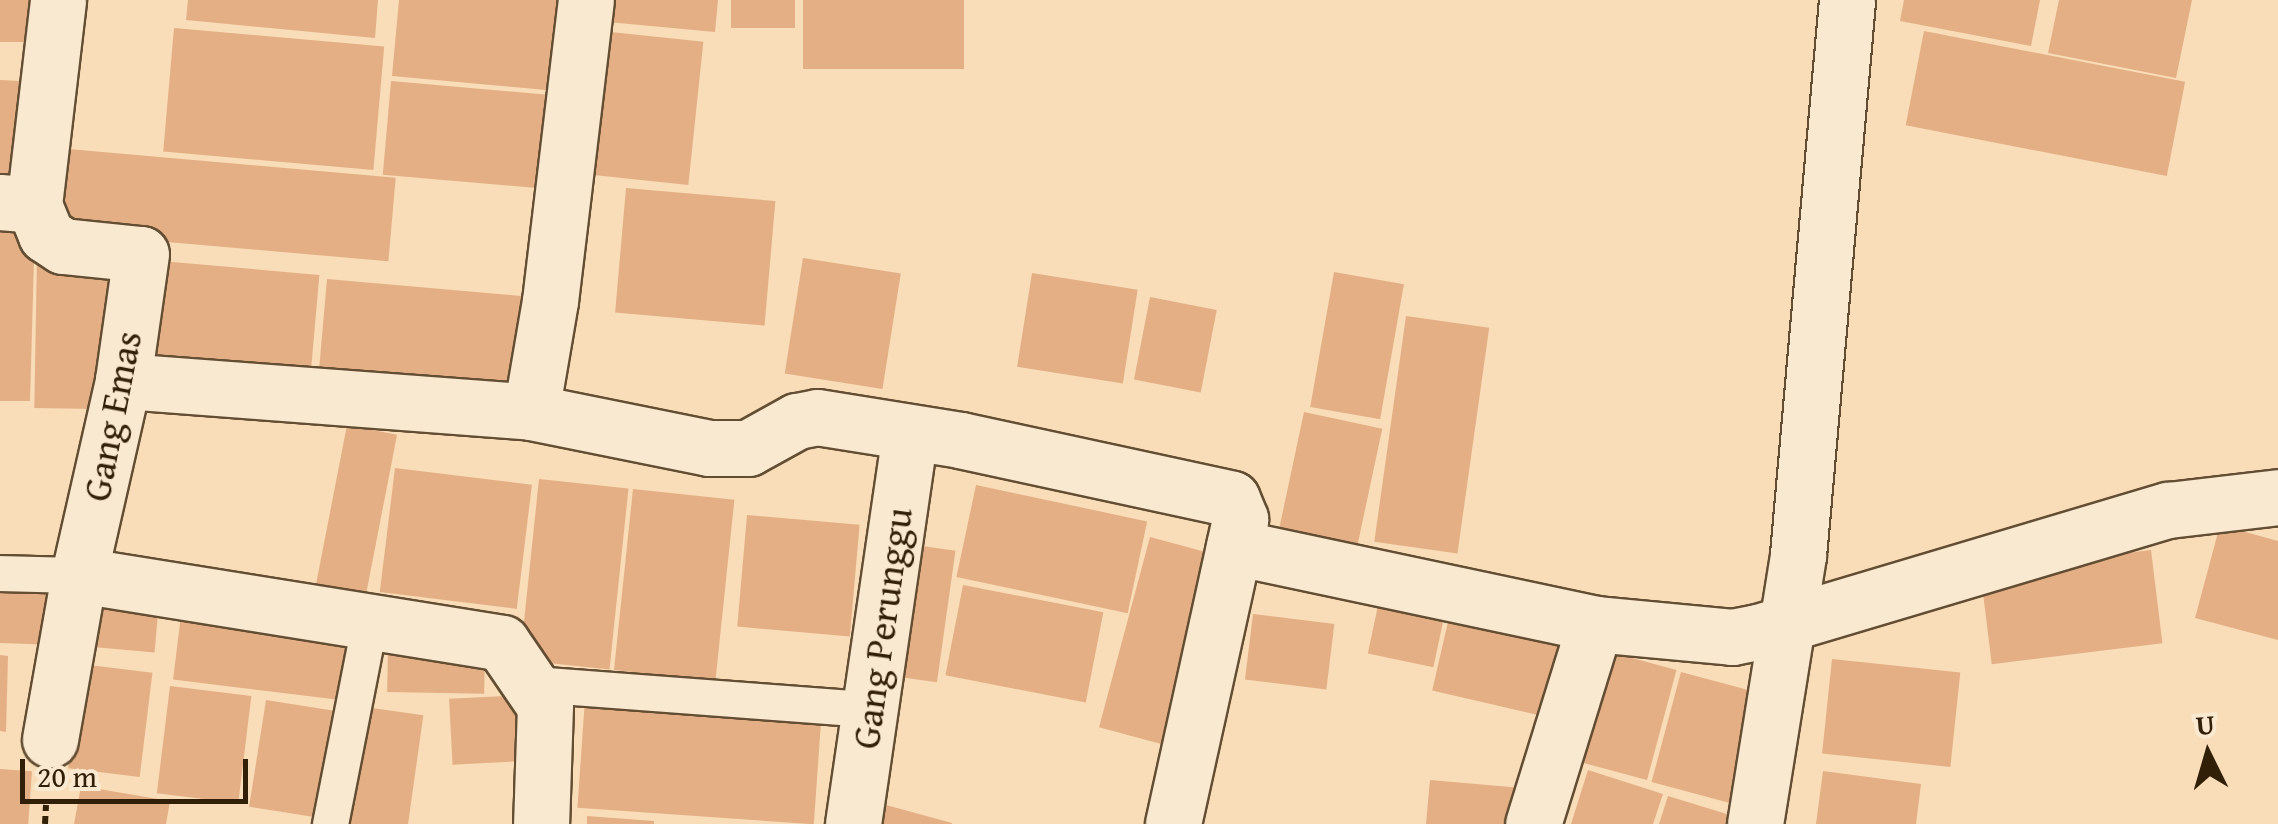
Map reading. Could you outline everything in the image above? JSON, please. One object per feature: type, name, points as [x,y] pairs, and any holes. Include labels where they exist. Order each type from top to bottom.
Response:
[{"type":"street","points":[[17,204],[58,0]]},
{"type":"street","points":[[531,412],[550,302],[586,0]]},
{"type":"street","points":[[1755,824],[1798,554],[1847,0]]},
{"type":"street","name":"Gang Emas","points":[[17,204],[63,246],[140,254],[123,380],[79,575],[50,739]]},
{"type":"street","points":[[123,380],[531,412],[709,448],[748,448],[797,421],[817,417],[1232,499],[1240,519],[1173,824]]},
{"type":"street","name":"Gang Perunggu","points":[[853,824],[910,433]]},
{"type":"street","points":[[1234,547],[1595,624],[1732,637],[2168,510],[2278,497]]},
{"type":"street","points":[[79,575],[502,643],[534,684],[545,706],[541,824]]},
{"type":"street","points":[[1533,824],[1595,624]]},
{"type":"lane","points":[[0,574],[79,575]]},
{"type":"lane","points":[[330,824],[370,622]]},
{"type":"lane","points":[[534,684],[870,709]]},
{"type":"building","points":[[0,0],[41,0],[41,42],[0,42]]},
{"type":"building","points":[[188,0],[378,0],[375,38],[186,20]]},
{"type":"building","points":[[399,0],[565,0],[557,91],[392,76]]},
{"type":"building","points":[[599,0],[718,0],[715,32],[597,21]]},
{"type":"building","points":[[731,0],[795,0],[795,28],[731,28]]},
{"type":"building","points":[[803,0],[964,0],[964,69],[803,69]]},
{"type":"building","points":[[1904,0],[2040,0],[2031,46],[1900,21]]},
{"type":"building","points":[[2059,0],[2192,0],[2176,78],[2048,53]]},
{"type":"building","points":[[174,28],[384,46],[373,170],[163,152]]},
{"type":"building","points":[[592,30],[703,42],[688,185],[577,173]]},
{"type":"building","points":[[1924,31],[2185,82],[2167,176],[1906,125]]},
{"type":"building","points":[[0,80],[39,82],[32,189],[0,187]]},
{"type":"building","points":[[391,81],[556,95],[548,189],[383,175]]},
{"type":"building","points":[[57,148],[396,178],[388,261],[50,232]]},
{"type":"building","points":[[626,188],[775,201],[765,326],[615,313]]},
{"type":"building","points":[[0,225],[35,225],[30,401],[0,401]]},
{"type":"building","points":[[37,254],[114,255],[111,409],[34,408]]},
{"type":"building","points":[[803,258],[901,273],[882,389],[785,374]]},
{"type":"building","points":[[149,260],[319,275],[310,381],[140,366]]},
{"type":"building","points":[[1334,272],[1404,284],[1380,419],[1310,407]]},
{"type":"building","points":[[1032,273],[1138,290],[1123,384],[1017,367]]},
{"type":"building","points":[[327,279],[526,296],[517,399],[318,382]]},
{"type":"building","points":[[1150,297],[1217,310],[1201,392],[1134,379]]},
{"type":"building","points":[[1406,316],[1489,328],[1457,553],[1374,542]]},
{"type":"building","points":[[1304,412],[1382,429],[1355,557],[1277,540]]},
{"type":"building","points":[[347,425],[397,435],[364,606],[314,596]]},
{"type":"building","points":[[395,468],[532,485],[517,609],[380,592]]},
{"type":"building","points":[[539,479],[629,488],[609,669],[520,660]]},
{"type":"building","points":[[976,485],[1147,521],[1128,613],[956,577]]},
{"type":"building","points":[[633,489],[734,500],[715,681],[614,670]]},
{"type":"building","points":[[747,515],[860,525],[850,636],[737,627]]},
{"type":"building","points":[[2220,525],[2278,541],[2278,640],[2195,618]]},
{"type":"building","points":[[1150,537],[1221,556],[1170,746],[1099,727]]},
{"type":"building","points":[[901,543],[955,551],[937,682],[882,675]]},
{"type":"building","points":[[2151,550],[2162,643],[1992,664],[1980,571]]},
{"type":"building","points":[[1383,582],[1449,596],[1433,667],[1368,653]]},
{"type":"building","points":[[0,584],[65,586],[63,645],[0,643]]},
{"type":"building","points":[[963,585],[1103,612],[1086,703],[945,675]]},
{"type":"building","points":[[84,587],[160,594],[155,652],[79,646]]},
{"type":"building","points":[[1454,596],[1564,621],[1542,716],[1432,691]]},
{"type":"building","points":[[1253,614],[1334,624],[1326,690],[1245,680]]},
{"type":"building","points":[[181,615],[357,637],[349,701],[173,680]]},
{"type":"building","points":[[388,645],[485,647],[484,694],[387,692]]},
{"type":"building","points":[[1606,651],[1677,670],[1647,780],[1576,761]]},
{"type":"building","points":[[0,655],[8,656],[6,732],[0,731]]},
{"type":"building","points":[[1832,659],[1960,672],[1950,767],[1822,753]]},
{"type":"building","points":[[81,664],[152,673],[140,777],[68,768]]},
{"type":"building","points":[[1681,672],[1764,694],[1735,804],[1651,782]]},
{"type":"building","points":[[170,686],[251,696],[238,803],[157,793]]},
{"type":"building","points":[[522,695],[525,761],[453,765],[449,699]]},
{"type":"building","points":[[585,699],[821,716],[814,824],[577,808]]},
{"type":"building","points":[[266,700],[342,712],[325,819],[249,807]]},
{"type":"building","points":[[358,706],[423,715],[408,824],[341,824]]},
{"type":"building","points":[[0,769],[32,771],[28,824],[0,824]]},
{"type":"building","points":[[1588,770],[1663,794],[1653,824],[1571,824]]},
{"type":"building","points":[[1823,771],[1921,784],[1916,824],[1816,824]]},
{"type":"building","points":[[1430,780],[1522,788],[1518,824],[1426,824]]},
{"type":"building","points":[[81,786],[170,801],[166,824],[74,824]]},
{"type":"building","points":[[1668,796],[1743,819],[1742,824],[1659,824]]},
{"type":"building","points":[[875,802],[952,823],[952,824],[868,824]]},
{"type":"building","points":[[587,816],[654,821],[654,824],[587,824]]}]
